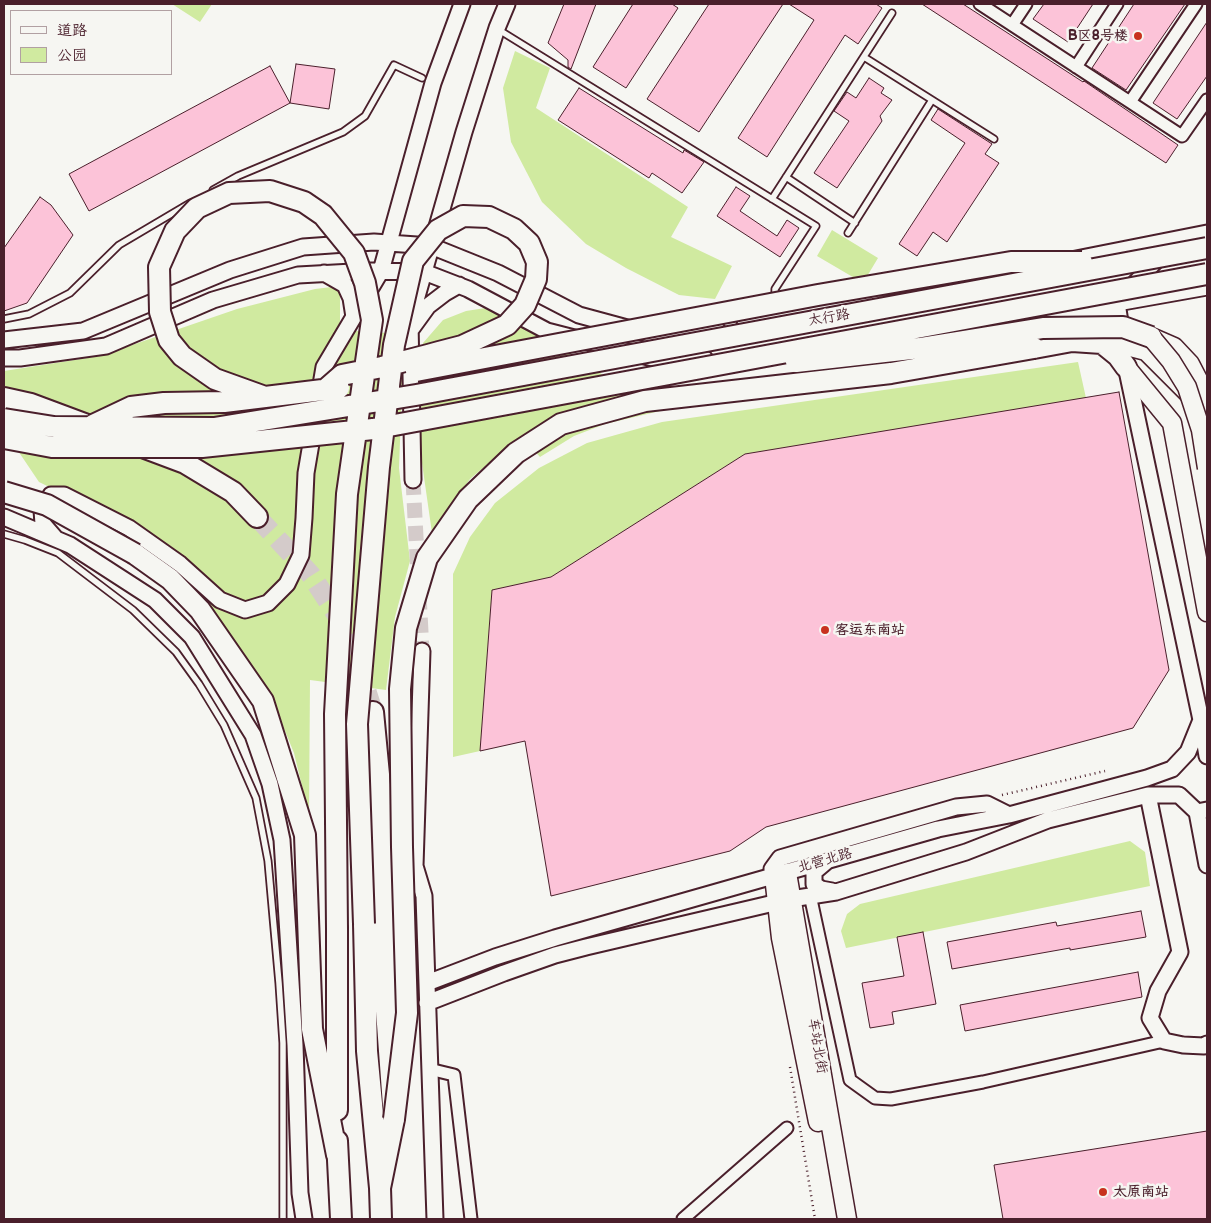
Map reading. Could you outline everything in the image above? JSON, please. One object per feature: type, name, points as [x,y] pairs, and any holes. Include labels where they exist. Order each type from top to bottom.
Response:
[{"type":"highway","points":[[265,397],[215,379],[182,356],[168,340],[160,312],[159,267],[175,231],[197,208],[229,193],[270,192],[304,202],[323,215],[354,253],[365,283],[372,320],[347,494],[335,714],[337,1155],[340,1219]]},
{"type":"highway","points":[[326,389],[342,375],[382,367],[391,364],[462,346],[507,325],[526,305],[536,278],[536,262],[529,243],[514,229],[489,217],[463,216],[438,230],[413,261],[391,363],[390,373],[386,411],[378,467],[357,724],[367,1051],[380,1188],[381,1219]]},
{"type":"highway","name":"太行路","points":[[4,419],[54,427],[214,428],[450,388],[1207,248]]},
{"type":"highway","points":[[88,427],[131,407],[164,403],[224,402],[348,386],[442,366],[809,297],[1011,262],[1134,262]]},
{"type":"highway","name":"太行路","points":[[4,438],[52,446],[202,447],[373,429],[1207,274]]},
{"type":"highway","points":[[1034,348],[1117,303]]},
{"type":"highway","points":[[682,371],[796,362],[920,348],[1044,328],[1123,327],[1151,337]]},
{"type":"highway","points":[[380,1188],[394,1119],[407,1013],[400,689],[406,628],[427,558],[468,499],[516,453],[562,424],[645,401],[891,373],[1072,341],[1099,343],[1118,356],[1126,367]]},
{"type":"highway","points":[[4,398],[31,404],[186,463],[233,492],[257,516]]},
{"type":"highway","points":[[4,492],[48,506],[135,554],[170,579],[200,610],[263,701],[305,835],[312,1029],[337,1155]]},
{"type":"highway","points":[[373,712],[380,785],[386,1010],[394,1119]]},
{"type":"main road","points":[[56,539],[43,524],[42,510],[51,495],[64,495],[129,528],[180,564],[220,600],[246,610],[268,603],[287,584],[301,555],[306,473],[324,368],[381,271],[431,82],[462,4]]},
{"type":"main road","points":[[413,480],[410,321],[464,132],[497,28],[507,4]]},
{"type":"main road","points":[[4,340],[83,331],[230,270],[303,248],[374,242],[431,246],[498,273],[580,315],[653,335],[717,331],[774,318],[1207,234]]},
{"type":"main road","points":[[1117,303],[1176,240]]},
{"type":"main road","points":[[4,358],[20,358],[106,346],[213,300],[298,275],[324,273],[424,272],[459,285],[547,331],[668,362],[900,342],[1207,287]]},
{"type":"main road","points":[[324,273],[345,285],[351,298],[354,317]]},
{"type":"main road","points":[[410,332],[428,306],[459,285]]},
{"type":"main road","points":[[1117,303],[1126,367],[1207,756]]},
{"type":"main road","points":[[1151,337],[1174,348],[1190,364],[1207,397]]},
{"type":"main road","points":[[1151,337],[1172,361],[1187,387],[1201,430],[1207,468]]},
{"type":"main road","points":[[1099,343],[1123,345],[1146,352],[1207,412]]},
{"type":"main road","points":[[1126,367],[1172,423],[1207,612]]},
{"type":"main road","points":[[4,517],[70,545],[155,600],[192,637],[253,736],[270,784],[282,840],[296,1045],[300,1193],[304,1219]]},
{"type":"main road","points":[[422,651],[415,866],[424,896],[435,1219]]},
{"type":"main road","name":"北营北路","points":[[427,983],[495,957],[555,938],[938,829],[1009,815],[1147,778],[1172,769],[1188,752],[1201,720]]},
{"type":"main road","points":[[1148,795],[1180,952],[1158,991],[1150,1018],[1164,1042],[1204,1046],[1207,1044]]},
{"type":"main road","name":"北营北路","points":[[427,1003],[504,973],[586,946],[810,895],[836,892],[966,852],[1048,820],[1148,795],[1179,795],[1202,811]]},
{"type":"main road","points":[[780,874],[772,868],[780,858],[956,807],[987,804],[1009,815]]},
{"type":"main road","points":[[1202,811],[1207,865]]},
{"type":"main road","points":[[826,861],[814,872],[814,884],[821,889],[836,892]]},
{"type":"main road","name":"车站北街","points":[[780,874],[847,1219]]},
{"type":"main road","points":[[784,901],[781,938],[838,1219]]},
{"type":"street","points":[[980,4],[1182,136],[1207,100]]},
{"type":"street","points":[[1012,25],[1026,4]]},
{"type":"street","points":[[1076,67],[1117,4]]},
{"type":"street","points":[[1130,102],[1196,4]]},
{"type":"street","points":[[810,895],[850,1080],[875,1098],[891,1099],[983,1082],[1164,1042]]},
{"type":"street","points":[[430,1069],[454,1075],[472,1219]]},
{"type":"street","points":[[683,1219],[787,1128]]},
{"type":"lane","points":[[772,199],[892,13]]},
{"type":"lane","points":[[497,28],[816,226],[775,289],[774,318]]},
{"type":"lane","points":[[864,57],[994,139]]},
{"type":"lane","points":[[204,195],[238,176],[343,132],[366,116],[394,65],[431,82]]},
{"type":"lane","points":[[848,233],[932,100]]},
{"type":"lane","points":[[786,176],[855,222]]},
{"type":"lane","points":[[4,319],[29,314],[70,292],[119,245],[195,200]]},
{"type":"lane","points":[[4,534],[26,540],[58,553],[133,610],[176,652],[199,684],[224,725],[256,798],[268,861],[280,992],[283,1043],[283,1219]]},
{"type":"path","points":[[996,797],[1105,771]]},
{"type":"path","points":[[790,1067],[815,1219]]},
{"type":"green space","points":[[172,4],[212,4],[200,22]]},
{"type":"green space","points":[[515,51],[550,68],[536,108],[688,207],[671,237],[732,266],[715,299],[679,295],[626,268],[586,244],[542,202],[511,142],[503,88]]},
{"type":"green space","points":[[832,230],[878,258],[863,283],[817,256]]},
{"type":"green space","points":[[340,286],[340,330],[404,334],[399,468],[410,561],[395,617],[386,690],[310,680],[309,815],[294,753],[270,694],[203,598],[213,584],[172,547],[39,482],[4,430],[4,371],[100,356],[237,309],[315,289]]},
{"type":"green space","points":[[505,305],[543,337],[660,411],[605,424],[574,436],[540,457],[521,436],[470,479],[432,533],[420,449],[423,343],[443,320],[466,311]]},
{"type":"green space","points":[[1078,362],[1086,398],[745,454],[551,577],[492,590],[480,751],[453,757],[453,574],[470,537],[495,503],[539,468],[587,443],[662,422]]},
{"type":"green space","points":[[1130,841],[1145,852],[1150,886],[846,948],[841,931],[847,914],[860,904]]},
{"type":"building","points":[[564,4],[596,4],[571,69],[568,67],[568,60],[548,43]]},
{"type":"building","points":[[633,4],[672,4],[678,8],[626,88],[593,67]]},
{"type":"building","points":[[709,4],[783,4],[699,132],[647,99]]},
{"type":"building","points":[[789,4],[876,4],[882,8],[858,44],[845,35],[767,157],[738,138],[814,20]]},
{"type":"building","points":[[922,4],[963,4],[1084,81],[1178,145],[1166,163]]},
{"type":"building","points":[[1044,4],[1093,4],[1068,42],[1033,19]]},
{"type":"building","name":"B区8号楼","points":[[1134,4],[1185,4],[1126,90],[1092,68]]},
{"type":"building","points":[[1207,22],[1207,76],[1177,119],[1153,103]]},
{"type":"building","points":[[296,64],[335,69],[329,109],[290,103]]},
{"type":"building","points":[[270,66],[290,103],[89,211],[69,174]]},
{"type":"building","points":[[869,78],[884,88],[881,93],[892,100],[880,116],[882,121],[837,188],[814,173],[849,121],[834,111],[847,92],[856,98]]},
{"type":"building","points":[[579,88],[683,153],[684,150],[704,162],[682,193],[652,173],[649,178],[558,120]]},
{"type":"building","points":[[938,109],[992,144],[985,154],[999,163],[947,242],[933,232],[917,256],[899,244],[965,143],[931,120]]},
{"type":"building","points":[[736,187],[750,196],[740,211],[777,236],[787,220],[799,228],[780,257],[717,216]]},
{"type":"building","points":[[40,197],[51,205],[73,235],[27,303],[4,311],[4,248]]},
{"type":"building","name":"客运东南站","points":[[1119,392],[1169,670],[1133,728],[766,827],[730,851],[551,896],[525,741],[480,751],[492,590],[551,577],[745,454]]},
{"type":"building","points":[[1141,911],[1146,937],[1070,950],[1070,948],[952,969],[947,942],[1056,922],[1057,926]]},
{"type":"building","points":[[923,932],[936,1004],[892,1012],[894,1024],[870,1028],[862,983],[904,976],[897,937]]},
{"type":"building","points":[[1138,972],[1142,997],[965,1031],[960,1005]]},
{"type":"building","name":"太原南站","points":[[1207,1131],[1207,1219],[1003,1219],[994,1165]]},
{"type":"tunnel","points":[[413,480],[422,651]]},
{"type":"tunnel","points":[[257,517],[311,575],[348,632],[373,712]]},
{"type":"place","name":"B区8号楼","points":[[1138,36]]},
{"type":"place","name":"客运东南站","points":[[825,630]]},
{"type":"place","name":"太原南站","points":[[1103,1192]]}]
